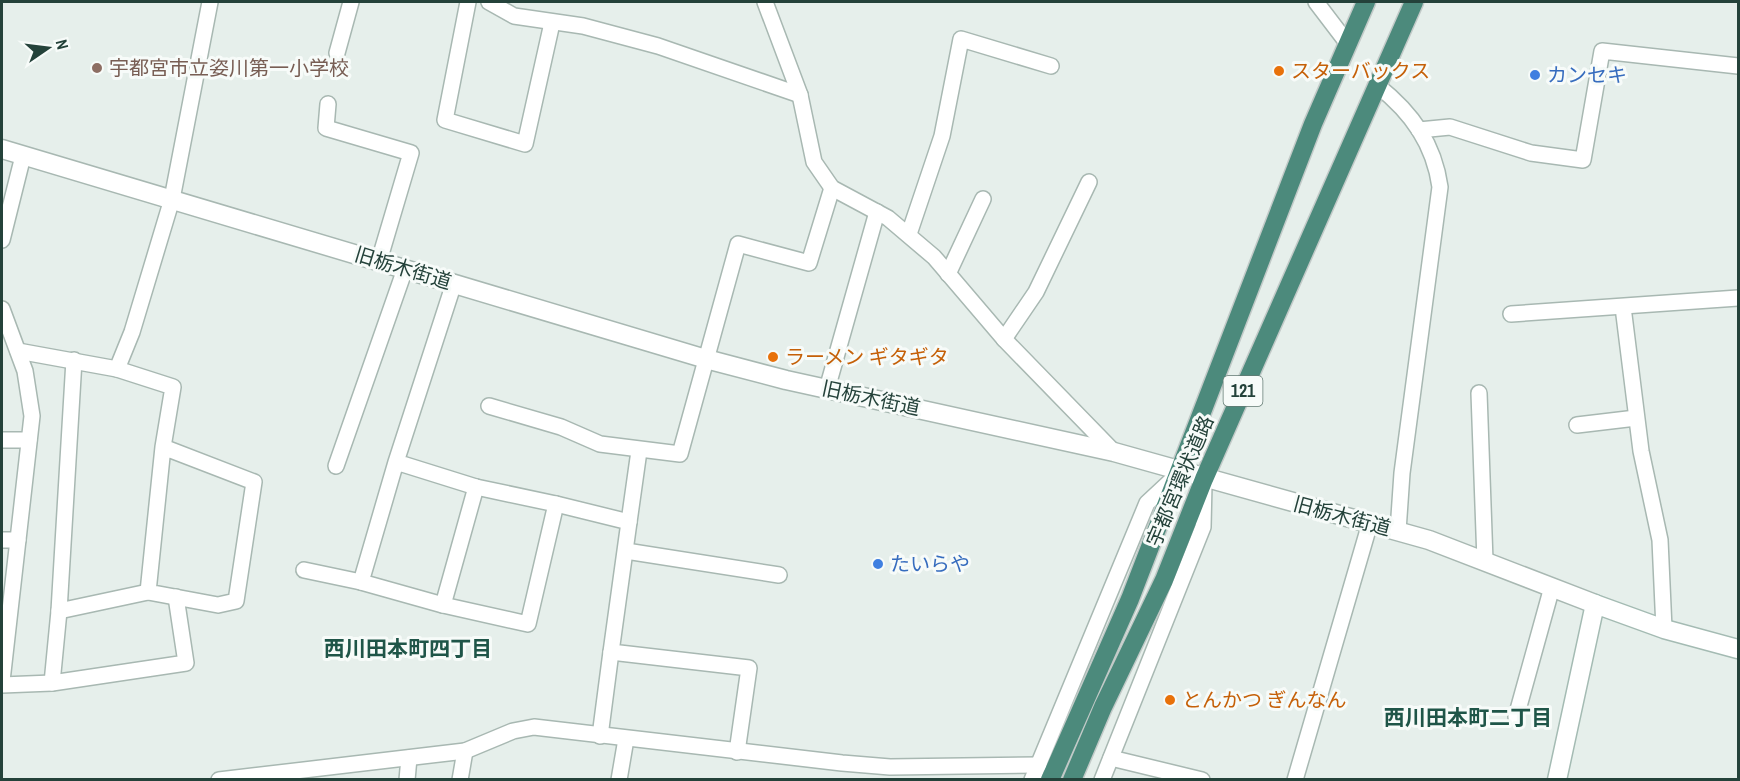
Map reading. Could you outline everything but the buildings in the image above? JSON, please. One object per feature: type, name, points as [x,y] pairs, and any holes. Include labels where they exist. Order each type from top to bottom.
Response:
[{"type":"highway","name":"宇都宮環状道路","points":[[1050,780],[1130,600],[1313,124],[1366,2]]},
{"type":"highway","name":"宇都宮環状道路","points":[[1072,780],[1103,707],[1164,580],[1204,479],[1414,2]]},
{"type":"street","points":[[117,369],[132,332],[172,199],[210,2]]},
{"type":"street","points":[[337,53],[351,2]]},
{"type":"street","points":[[468,2],[445,120],[525,144],[552,23]]},
{"type":"street","points":[[489,2],[514,16],[583,26],[658,46],[800,95]]},
{"type":"street","points":[[765,2],[800,95],[814,162],[832,188],[877,212],[909,234],[948,274],[1004,339],[1114,452]]},
{"type":"street","points":[[1316,2],[1348,44]]},
{"type":"street","points":[[909,234],[942,136],[961,39],[1051,66]]},
{"type":"street","points":[[1419,130],[1450,127],[1531,153],[1583,160],[1602,51],[1738,66]]},
{"type":"street","points":[[1378,86],[1407,111],[1433,152],[1439,180],[1440,203],[1402,473],[1398,531]]},
{"type":"street","points":[[328,104],[326,128],[411,153],[379,261]]},
{"type":"street","name":"旧栃木街道","points":[[2,149],[706,359],[827,389],[1114,452],[1204,479],[1398,531],[1485,561],[1594,604],[1664,628],[1738,649]]},
{"type":"street","points":[[2,240],[23,156]]},
{"type":"street","points":[[1004,339],[1036,292],[1089,182]]},
{"type":"street","points":[[489,406],[561,427],[600,444],[639,451],[680,454],[738,244],[809,263],[832,188]]},
{"type":"street","points":[[948,274],[983,199]]},
{"type":"street","points":[[827,389],[877,212]]},
{"type":"street","points":[[336,466],[405,270]]},
{"type":"street","points":[[361,582],[396,462],[454,283]]},
{"type":"street","points":[[1511,314],[1738,298]]},
{"type":"street","points":[[1623,307],[1636,418],[1660,540],[1664,628]]},
{"type":"street","points":[[2,309],[25,371],[32,416],[18,540],[4,635],[2,683],[52,683],[186,663],[176,597]]},
{"type":"street","points":[[18,351],[117,369],[173,387],[163,447],[148,592]]},
{"type":"street","points":[[52,683],[59,610],[74,360]]},
{"type":"street","points":[[1479,393],[1485,561]]},
{"type":"street","points":[[1577,425],[1636,418]]},
{"type":"street","points":[[2,440],[29,440]]},
{"type":"street","points":[[59,610],[148,592],[218,605],[236,601],[254,482],[163,447]]},
{"type":"street","points":[[600,736],[639,451]]},
{"type":"street","points":[[396,462],[476,487],[629,522]]},
{"type":"street","points":[[1032,780],[1147,503],[1181,472]]},
{"type":"street","points":[[1102,780],[1203,527],[1204,479]]},
{"type":"street","points":[[444,605],[476,487]]},
{"type":"street","points":[[304,570],[528,624],[556,504]]},
{"type":"street","points":[[1295,780],[1370,523]]},
{"type":"street","points":[[2,540],[18,540]]},
{"type":"street","points":[[626,551],[779,575]]},
{"type":"street","points":[[1516,717],[1552,587]]},
{"type":"street","points":[[1557,780],[1594,604]]},
{"type":"street","points":[[611,652],[749,668],[737,752]]},
{"type":"street","points":[[219,780],[465,751],[513,731],[534,727],[737,752],[890,767],[1039,765]]},
{"type":"street","points":[[619,780],[627,739]]},
{"type":"street","points":[[460,780],[465,751]]},
{"type":"street","points":[[407,780],[409,758]]},
{"type":"street","points":[[1111,758],[1202,780]]},
{"type":"place","name":"宇都宮市立姿川第一小学校","points":[[97,68]]},
{"type":"place","name":"スターバックス","points":[[1279,71]]},
{"type":"place","name":"カンセキ","points":[[1535,75]]},
{"type":"place","name":"ラーメン ギタギタ","points":[[773,357]]},
{"type":"place","name":"たいらや","points":[[878,564]]},
{"type":"place","name":"とんかつ ぎんなん","points":[[1170,700]]},
{"type":"district","name":"西川田本町四丁目","points":[[408,649]]},
{"type":"district","name":"西川田本町二丁目","points":[[1468,718]]}]
